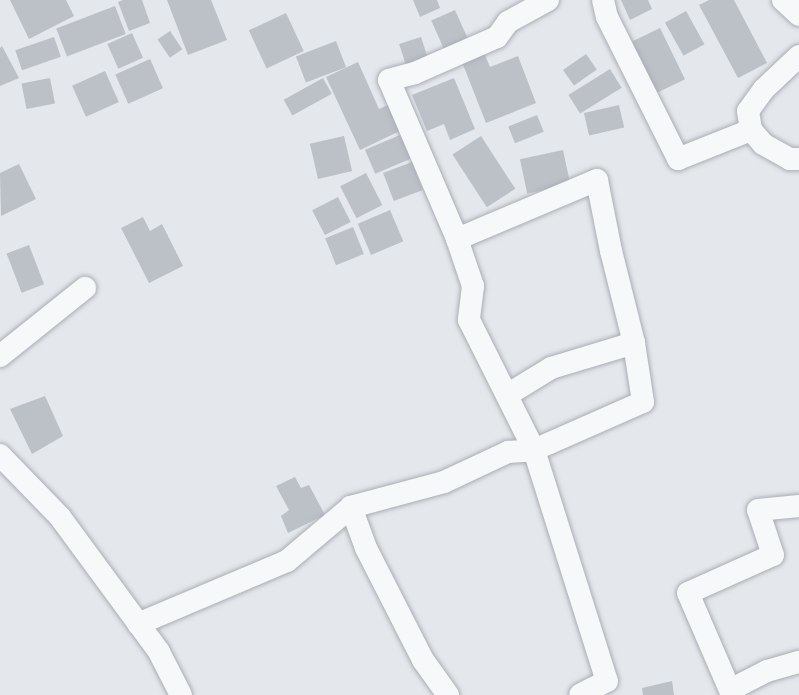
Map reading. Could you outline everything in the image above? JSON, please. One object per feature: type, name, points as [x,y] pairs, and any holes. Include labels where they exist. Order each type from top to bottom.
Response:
[{"type":"street","points":[[548,0],[508,22],[497,38],[415,73],[389,80],[457,239],[473,286],[469,320],[534,450],[607,681],[580,695]]},
{"type":"street","points":[[603,0],[607,17],[678,159],[752,130]]},
{"type":"street","points":[[783,0],[799,15]]},
{"type":"street","points":[[799,56],[764,89],[748,111],[752,130],[763,144],[790,159],[799,159]]},
{"type":"street","points":[[138,624],[287,561],[351,507],[444,482],[508,452],[534,450],[643,402],[634,343],[611,251],[597,180],[457,239]]},
{"type":"street","points":[[0,356],[85,288]]},
{"type":"street","points":[[507,395],[550,368],[634,343]]},
{"type":"street","points":[[0,455],[60,517],[159,652],[181,695]]},
{"type":"street","points":[[799,506],[758,510],[772,555],[688,593],[731,693],[767,671],[799,663]]},
{"type":"street","points":[[351,507],[366,548],[423,660],[448,695]]},
{"type":"building","points":[[10,0],[66,0],[74,16],[29,39]]},
{"type":"building","points":[[142,0],[150,23],[129,31],[118,2]]},
{"type":"building","points":[[167,0],[211,0],[227,40],[188,55]]},
{"type":"building","points":[[413,0],[437,0],[440,8],[420,17]]},
{"type":"building","points":[[621,0],[648,0],[652,9],[630,20]]},
{"type":"building","points":[[709,0],[734,0],[767,63],[738,78],[699,5]]},
{"type":"building","points":[[115,6],[126,34],[67,57],[56,29]]},
{"type":"building","points":[[455,10],[470,44],[446,54],[431,21]]},
{"type":"building","points":[[686,11],[704,44],[683,56],[665,23]]},
{"type":"building","points":[[286,13],[304,51],[267,68],[249,30]]},
{"type":"building","points":[[660,28],[685,79],[654,95],[629,43]]},
{"type":"building","points":[[170,31],[182,49],[170,58],[158,39]]},
{"type":"building","points":[[132,33],[143,58],[118,69],[107,44]]},
{"type":"building","points":[[54,37],[61,57],[22,70],[15,50]]},
{"type":"building","points":[[421,37],[430,65],[408,72],[399,44]]},
{"type":"building","points":[[336,41],[346,67],[306,83],[296,56]]},
{"type":"building","points":[[2,46],[19,78],[0,86],[0,48]]},
{"type":"building","points":[[482,48],[490,67],[518,56],[536,103],[486,123],[460,57]]},
{"type":"building","points":[[586,54],[597,70],[574,86],[563,70]]},
{"type":"building","points":[[150,59],[163,88],[128,104],[115,74]]},
{"type":"building","points":[[358,62],[379,109],[390,104],[402,130],[360,150],[326,77]]},
{"type":"building","points":[[610,69],[622,88],[580,114],[568,95]]},
{"type":"building","points":[[105,71],[119,102],[86,117],[72,86]]},
{"type":"building","points":[[50,78],[55,104],[26,109],[22,84]]},
{"type":"building","points":[[323,78],[332,94],[292,116],[284,100]]},
{"type":"building","points":[[454,78],[475,129],[450,140],[444,124],[427,131],[412,95]]},
{"type":"building","points":[[619,105],[624,127],[589,136],[584,113]]},
{"type":"building","points":[[537,115],[544,132],[515,143],[508,127]]},
{"type":"building","points":[[400,135],[410,159],[375,174],[365,150]]},
{"type":"building","points":[[344,136],[352,171],[318,179],[310,144]]},
{"type":"building","points":[[481,136],[515,189],[487,207],[452,155]]},
{"type":"building","points":[[563,150],[570,184],[527,193],[520,159]]},
{"type":"building","points":[[412,162],[423,190],[394,201],[383,173]]},
{"type":"building","points":[[19,164],[36,199],[1,216],[0,173]]},
{"type":"building","points":[[366,173],[382,205],[357,218],[340,186]]},
{"type":"building","points":[[338,197],[351,222],[325,235],[312,210]]},
{"type":"building","points":[[390,210],[403,241],[371,255],[358,224]]},
{"type":"building","points":[[143,217],[150,231],[162,224],[183,266],[149,283],[121,228]]},
{"type":"building","points":[[353,227],[364,254],[336,265],[325,238]]},
{"type":"building","points":[[29,245],[44,284],[22,293],[7,254]]},
{"type":"building","points":[[45,396],[63,436],[32,454],[10,409]]},
{"type":"building","points":[[295,477],[301,488],[309,485],[325,515],[288,533],[281,516],[289,510],[276,486]]},
{"type":"building","points":[[672,681],[674,695],[643,695],[642,688]]}]
